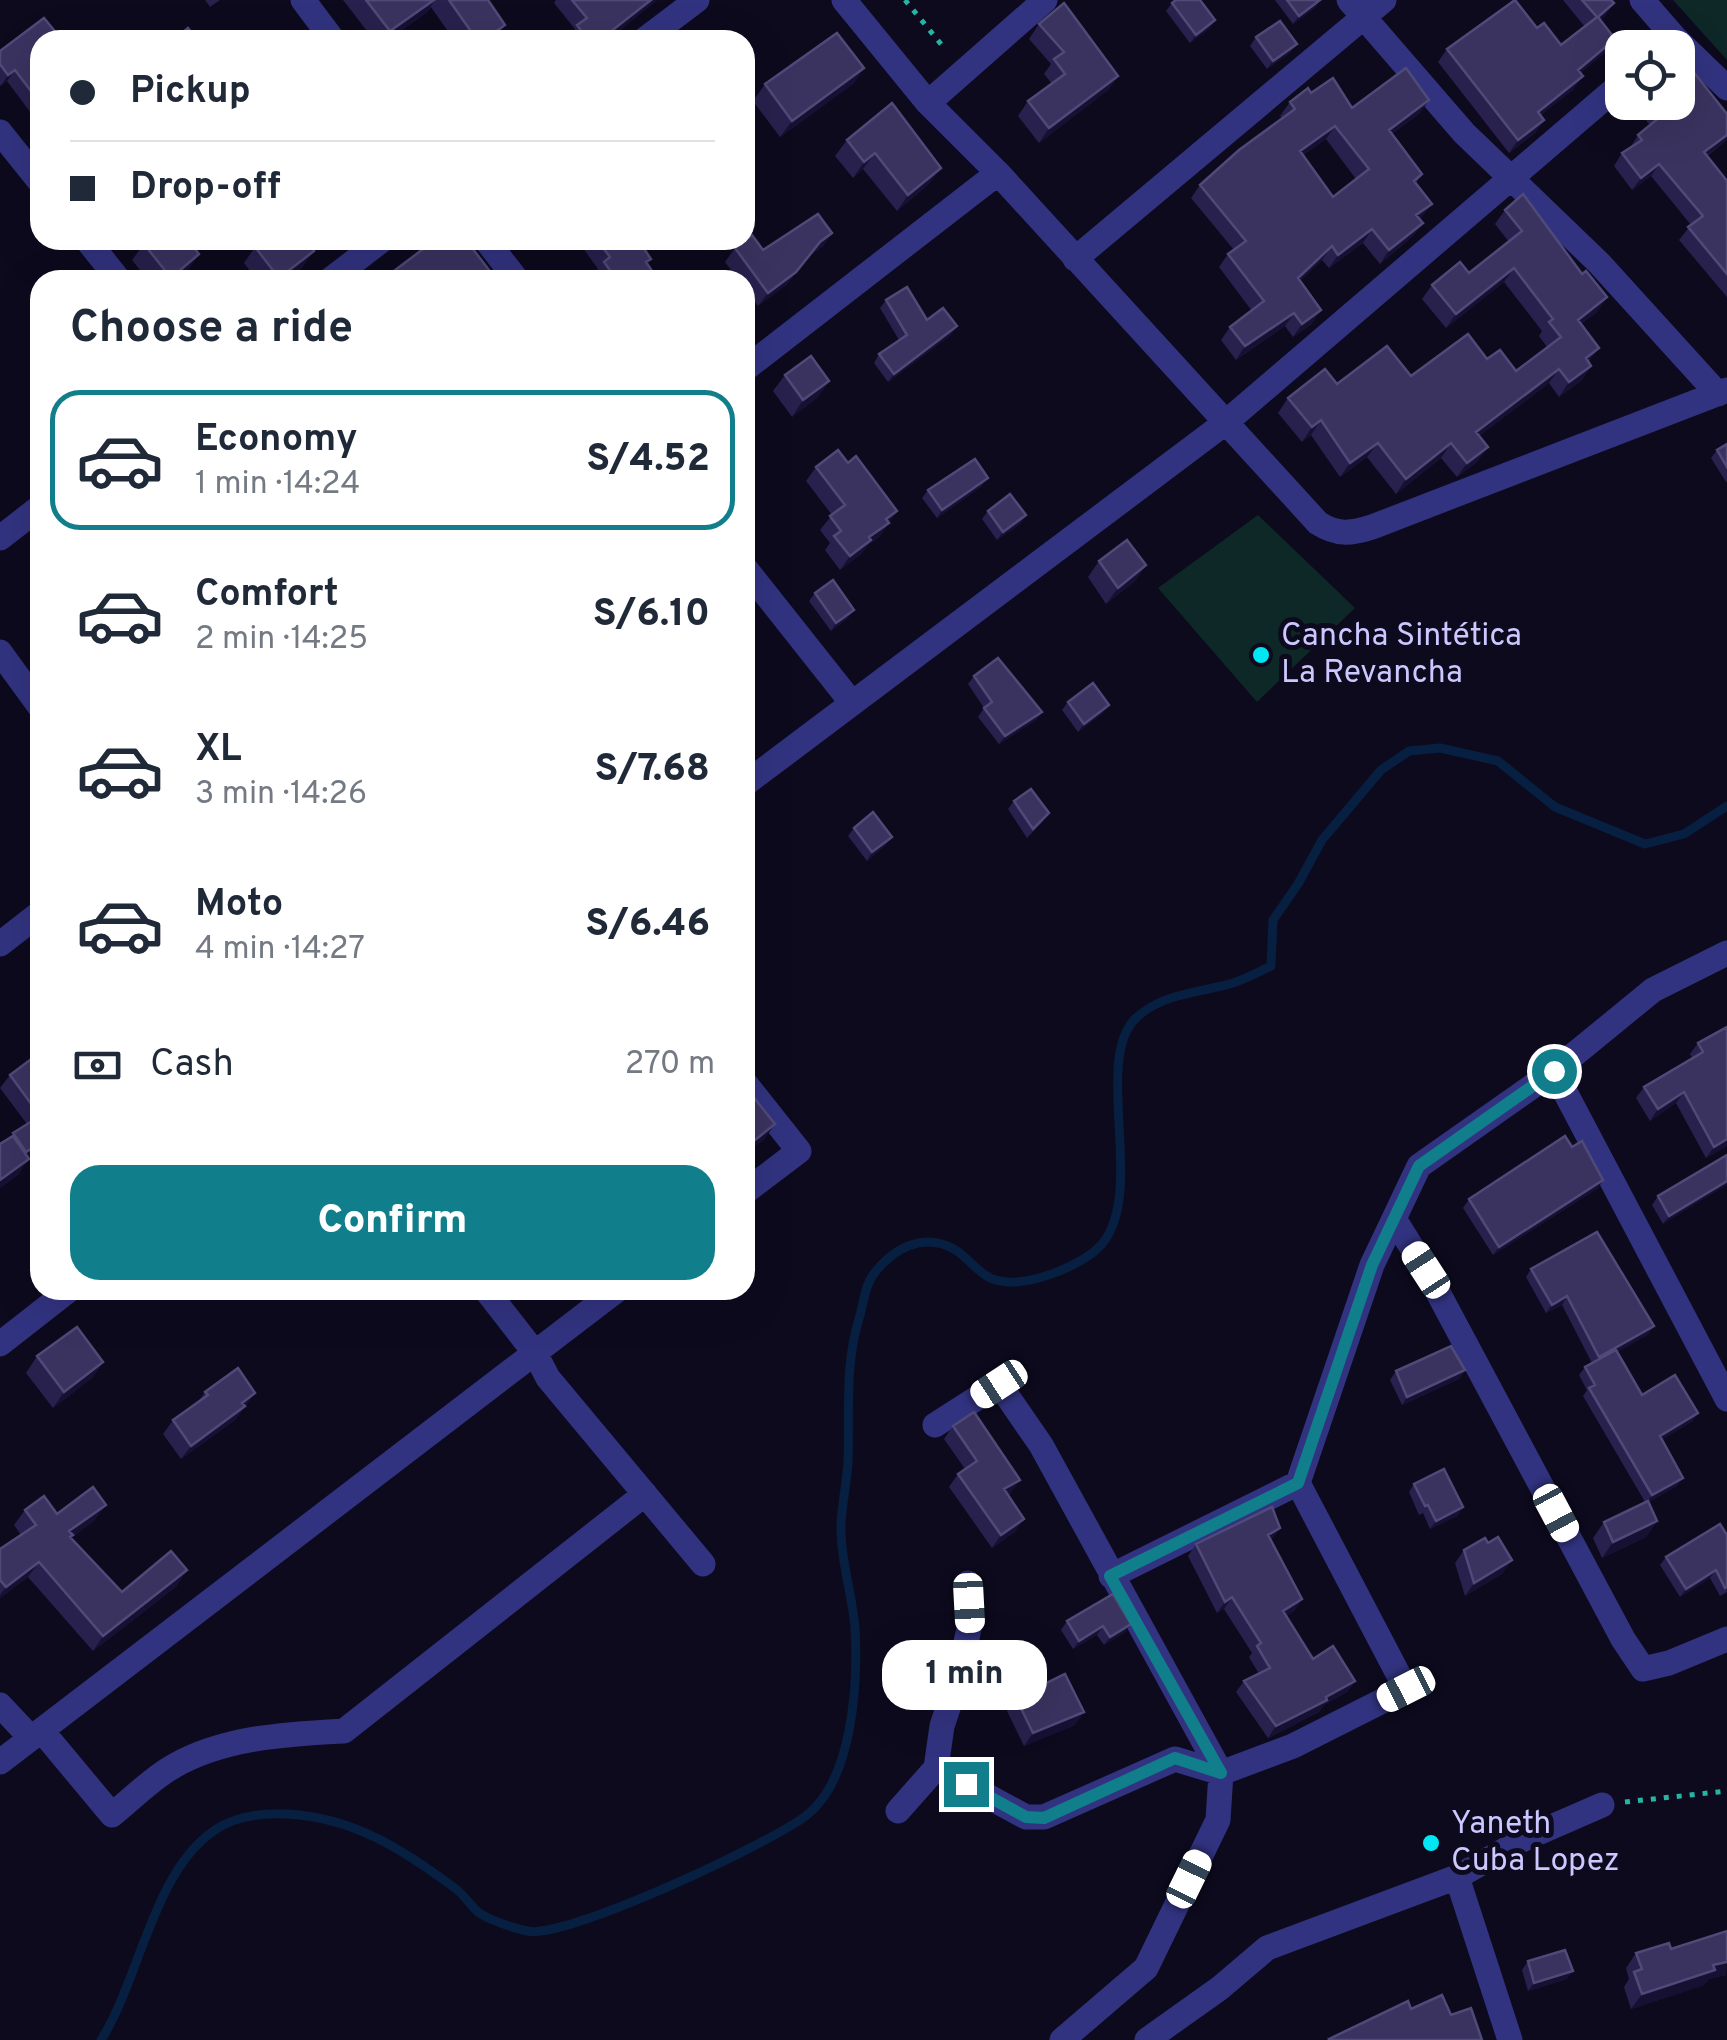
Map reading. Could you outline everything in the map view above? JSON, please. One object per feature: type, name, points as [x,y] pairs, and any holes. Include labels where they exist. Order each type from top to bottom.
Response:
[{"type":"street","points":[[303,0],[326,30]]},
{"type":"street","points":[[657,30],[697,0]]},
{"type":"street","points":[[844,0],[928,102],[998,173],[1075,260],[1318,523],[1332,532],[1351,534],[1722,392],[1599,263],[1464,132],[1366,5],[1075,260]]},
{"type":"street","points":[[928,102],[1045,0]]},
{"type":"street","points":[[1642,0],[1662,30]]},
{"type":"street","points":[[1695,63],[1727,88]]},
{"type":"street","points":[[755,776],[1225,423],[1605,97]]},
{"type":"street","points":[[0,132],[30,170]]},
{"type":"street","points":[[755,361],[998,173]]},
{"type":"street","points":[[95,250],[111,270]]},
{"type":"street","points":[[343,270],[369,250]]},
{"type":"street","points":[[494,250],[510,270]]},
{"type":"street","points":[[0,538],[30,514]]},
{"type":"street","points":[[755,581],[852,703]]},
{"type":"street","points":[[0,652],[30,694]]},
{"type":"street","points":[[0,944],[30,921]]},
{"type":"street","points":[[1110,1576],[1298,1483],[1372,1265],[1419,1166],[1554,1071],[1653,990],[1727,953]]},
{"type":"street","points":[[1554,1071],[1727,1399]]},
{"type":"street","points":[[755,1095],[799,1150],[755,1184]]},
{"type":"street","points":[[1394,1218],[1426,1270],[1623,1639],[1644,1668],[1669,1663],[1727,1639]]},
{"type":"street","points":[[0,1344],[57,1300]]},
{"type":"street","points":[[494,1300],[535,1353],[548,1378],[704,1564]]},
{"type":"street","points":[[0,1762],[605,1300]]},
{"type":"street","points":[[935,1425],[999,1384],[1041,1445],[1221,1773],[1218,1820],[1146,1968],[1062,2040]]},
{"type":"street","points":[[936,1768],[1026,1817],[1044,1818],[1175,1758],[1221,1773],[1294,1746],[1406,1689],[1298,1483]]},
{"type":"street","points":[[0,1705],[37,1735],[112,1815],[174,1766],[215,1750],[283,1734],[344,1731],[645,1494]]},
{"type":"street","points":[[898,1811],[936,1768],[942,1726],[970,1624],[968,1582]]},
{"type":"street","points":[[1147,2040],[1268,1948],[1457,1876],[1524,1839],[1602,1805]]},
{"type":"street","points":[[1457,1876],[1510,2040]]},
{"type":"path","points":[[905,0],[945,49]]},
{"type":"path","points":[[1602,1805],[1727,1792]]},
{"type":"green space","points":[[1673,0],[1727,0],[1727,60]]},
{"type":"green space","name":"Cancha Sintética La Revancha","points":[[1258,515],[1355,608],[1257,702],[1158,588]]},
{"type":"building","points":[[366,0],[434,0],[391,30]]},
{"type":"building","points":[[449,0],[488,0],[505,25],[498,30],[470,30]]},
{"type":"building","points":[[572,0],[651,0],[613,30],[581,30],[577,25],[587,18]]},
{"type":"building","points":[[1200,0],[1215,20],[1196,35],[1172,3]]},
{"type":"building","points":[[1287,0],[1320,0],[1299,16]]},
{"type":"building","points":[[1515,0],[1537,28],[1544,23],[1561,45],[1597,17],[1582,0],[1614,3],[1598,17],[1608,30],[1605,47],[1578,70],[1583,76],[1538,112],[1544,120],[1518,140],[1447,49]]},
{"type":"building","points":[[1064,3],[1118,76],[1049,128],[1028,101],[1065,74],[1054,59],[1064,52],[1039,24]]},
{"type":"building","points":[[44,18],[54,30],[30,30],[30,90],[15,70],[8,75],[0,64],[0,51]]},
{"type":"building","points":[[1280,21],[1297,44],[1273,61],[1256,37]]},
{"type":"building","points":[[837,33],[864,68],[792,121],[765,84]]},
{"type":"building","points":[[1406,68],[1429,100],[1389,130],[1422,174],[1414,181],[1432,204],[1416,215],[1423,223],[1389,250],[1372,229],[1338,255],[1332,246],[1298,278],[1321,310],[1302,324],[1294,313],[1245,346],[1230,327],[1264,301],[1228,254],[1246,241],[1200,185],[1295,109],[1290,102],[1308,88],[1311,93],[1333,78],[1352,108]],"holes":[[[1335,126],[1369,169],[1333,197],[1300,151]]]},
{"type":"building","points":[[1695,74],[1727,114],[1727,135],[1704,152],[1727,181],[1727,274],[1688,227],[1703,216],[1659,164],[1641,178],[1622,153],[1642,140],[1638,135],[1656,120],[1695,120]]},
{"type":"building","points":[[892,103],[941,168],[908,195],[875,153],[864,162],[847,140]]},
{"type":"building","points":[[1523,194],[1582,274],[1586,271],[1607,297],[1578,320],[1599,348],[1586,358],[1591,366],[1569,382],[1559,369],[1476,432],[1488,447],[1467,463],[1451,443],[1406,479],[1378,443],[1350,463],[1321,420],[1312,427],[1288,398],[1325,369],[1337,384],[1387,346],[1411,376],[1468,334],[1487,359],[1500,350],[1516,371],[1561,337],[1549,322],[1553,319],[1514,268],[1456,314],[1432,285],[1460,262],[1469,273],[1522,231],[1505,210]]},
{"type":"building","points":[[818,214],[832,233],[796,272],[768,293],[755,270],[736,250],[755,250],[755,239],[763,250]]},
{"type":"building","points":[[149,250],[196,250],[199,254],[180,270],[165,270]]},
{"type":"building","points":[[257,250],[314,251],[289,270],[273,270]]},
{"type":"building","points":[[422,250],[474,250],[489,270],[395,270]]},
{"type":"building","points":[[605,250],[645,250],[651,259],[646,262],[651,270],[610,270],[604,262],[610,257]]},
{"type":"building","points":[[907,287],[927,320],[943,308],[957,326],[894,374],[879,354],[907,335],[886,300]]},
{"type":"building","points":[[811,356],[829,381],[803,400],[785,375]]},
{"type":"building","points":[[1727,444],[1727,467],[1717,450]]},
{"type":"building","points":[[838,450],[848,463],[856,456],[897,511],[886,519],[889,523],[850,556],[834,536],[841,531],[830,516],[845,505],[816,467]]},
{"type":"building","points":[[975,459],[988,478],[942,510],[928,490]]},
{"type":"building","points":[[1010,494],[1026,515],[1003,532],[988,511]]},
{"type":"building","points":[[1127,540],[1146,565],[1118,588],[1099,561]]},
{"type":"building","points":[[833,580],[854,610],[836,623],[815,593]]},
{"type":"building","points":[[998,658],[1042,712],[1005,736],[984,708],[992,702],[974,676]]},
{"type":"building","points":[[1093,683],[1109,705],[1084,724],[1068,702]]},
{"type":"building","points":[[1031,789],[1049,813],[1033,829],[1014,801]]},
{"type":"building","points":[[873,812],[892,837],[872,852],[854,828]]},
{"type":"building","points":[[1727,1027],[1727,1139],[1714,1147],[1684,1092],[1658,1109],[1644,1087],[1703,1052],[1698,1043]]},
{"type":"building","points":[[30,1060],[30,1102],[10,1075]]},
{"type":"building","points":[[755,1099],[775,1124],[755,1140]]},
{"type":"building","points":[[30,1122],[30,1149],[26,1152],[13,1133]]},
{"type":"building","points":[[13,1136],[29,1159],[0,1180],[0,1144]]},
{"type":"building","points":[[1565,1136],[1572,1147],[1582,1141],[1603,1180],[1499,1247],[1469,1199]]},
{"type":"building","points":[[1727,1155],[1727,1181],[1669,1216],[1658,1196]]},
{"type":"building","points":[[1597,1232],[1654,1326],[1599,1357],[1567,1296],[1552,1305],[1531,1269]]},
{"type":"building","points":[[77,1327],[103,1362],[64,1392],[37,1356]]},
{"type":"building","points":[[1451,1346],[1465,1370],[1407,1397],[1396,1371]]},
{"type":"building","points":[[1616,1350],[1642,1395],[1675,1375],[1698,1413],[1660,1436],[1683,1478],[1652,1495],[1589,1388],[1595,1385],[1585,1367]]},
{"type":"building","points":[[238,1368],[255,1393],[242,1403],[245,1406],[191,1446],[173,1420]]},
{"type":"building","points":[[974,1412],[1020,1480],[1004,1489],[1024,1519],[1001,1535],[958,1474],[977,1461],[953,1426]]},
{"type":"building","points":[[1444,1469],[1463,1507],[1436,1521],[1414,1484]]},
{"type":"building","points":[[93,1487],[106,1505],[69,1531],[73,1535],[70,1537],[122,1592],[171,1551],[187,1570],[103,1636],[39,1562],[6,1587],[0,1580],[0,1549],[36,1525],[25,1510],[44,1496],[57,1514]]},
{"type":"building","points":[[1648,1501],[1657,1521],[1613,1542],[1604,1522]]},
{"type":"building","points":[[1272,1507],[1280,1528],[1268,1535],[1302,1599],[1283,1611],[1313,1659],[1333,1646],[1355,1681],[1276,1726],[1244,1681],[1270,1668],[1257,1646],[1261,1643],[1232,1597],[1225,1602],[1196,1544]]},
{"type":"building","points":[[1720,1524],[1727,1535],[1727,1587],[1716,1570],[1686,1589],[1666,1557]]},
{"type":"building","points":[[1498,1537],[1512,1560],[1474,1583],[1464,1550],[1485,1538],[1488,1543]]},
{"type":"building","points":[[1113,1594],[1131,1624],[1110,1637],[1103,1626],[1079,1641],[1067,1621]]},
{"type":"building","points":[[1065,1674],[1084,1712],[1033,1733],[1016,1698]]},
{"type":"building","points":[[1727,1931],[1727,1962],[1713,1965],[1715,1970],[1642,1994],[1634,1972],[1642,1969],[1636,1953],[1669,1943],[1671,1949]]},
{"type":"building","points":[[1565,1950],[1573,1971],[1534,1983],[1528,1961]]},
{"type":"building","points":[[1442,1995],[1451,2015],[1471,2008],[1482,2040],[1329,2039],[1408,2001],[1411,2009]]},
{"type":"waterway","points":[[101,2040],[177,1872],[194,1848],[215,1830],[240,1819],[258,1815],[310,1816],[356,1829],[417,1861],[456,1889],[482,1915],[527,1931],[548,1930],[623,1906],[713,1866],[807,1815],[834,1778],[843,1755],[853,1702],[855,1628],[841,1524],[848,1461],[850,1370],[866,1289],[881,1265],[899,1250],[931,1242],[954,1249],[990,1278],[1022,1281],[1053,1274],[1082,1260],[1102,1244],[1114,1221],[1120,1193],[1118,1065],[1123,1039],[1135,1019],[1169,999],[1233,983],[1271,966],[1273,920],[1322,840],[1381,770],[1409,751],[1440,748],[1498,761],[1555,807],[1645,844],[1684,834],[1727,806]]},
{"type":"place","name":"Cancha Sintética La Revancha","points":[[1261,655]]},
{"type":"place","name":"Yaneth Cuba Lopez","points":[[1431,1843]]},
{"type":"route","points":[[966,1784],[1026,1817],[1044,1818],[1175,1758],[1221,1773],[1110,1576],[1298,1483],[1372,1265],[1419,1166],[1554,1071]]}]
